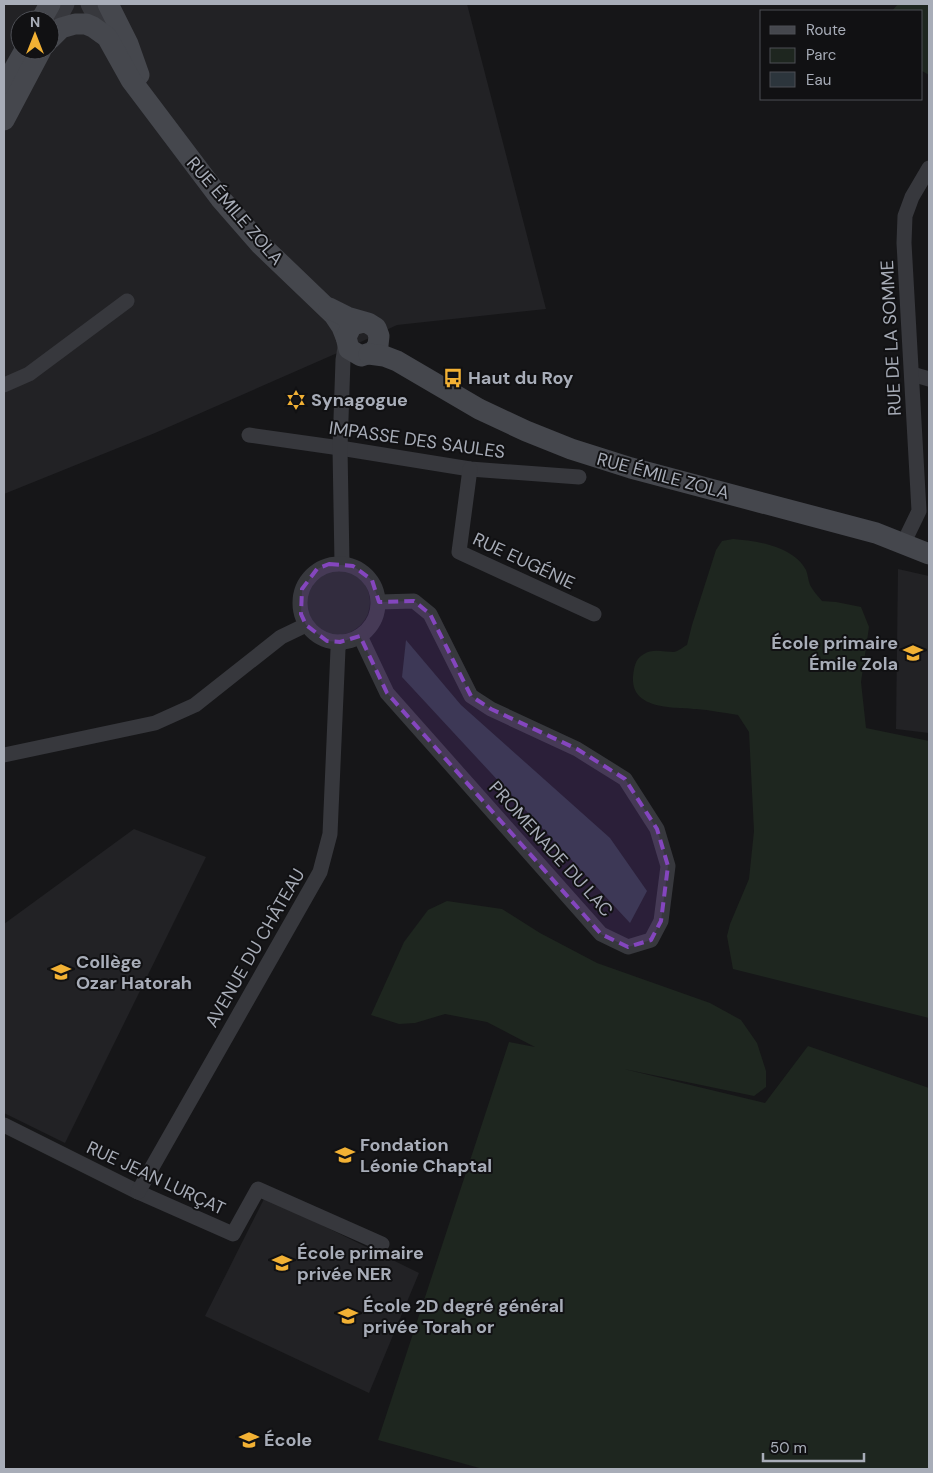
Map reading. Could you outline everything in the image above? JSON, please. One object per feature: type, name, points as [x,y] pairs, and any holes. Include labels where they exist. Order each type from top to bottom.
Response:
[{"type":"main road","name":"RUE ÉMILE ZOLA","points":[[108,4],[128,44],[153,108]]},
{"type":"main road","points":[[60,29],[75,24],[86,24],[107,36]]},
{"type":"main road","name":"RUE ÉMILE ZOLA","points":[[107,36],[123,69],[178,143],[238,219],[268,252],[327,307],[338,321],[346,339]]},
{"type":"main road","points":[[4,88],[19,60]]},
{"type":"main road","points":[[4,120],[36,60]]},
{"type":"main road","name":"RUE ÉMILE ZOLA","points":[[327,307],[342,316],[363,322]]},
{"type":"main road","points":[[363,322],[372,325],[370,349],[352,352],[346,339],[352,326],[363,322]]},
{"type":"main road","name":"RUE ÉMILE ZOLA","points":[[370,349],[410,368],[479,409],[570,449],[631,468],[876,533],[929,554]]},
{"type":"street","name":"RUE ÉMILE ZOLA","points":[[90,4],[107,36]]},
{"type":"street","name":"RUE DE LA SOMME","points":[[924,513],[912,374],[904,243],[905,216],[912,198],[929,168]]},
{"type":"street","points":[[4,386],[29,374],[127,301]]},
{"type":"street","points":[[342,563],[340,448],[343,360],[346,339]]},
{"type":"street","points":[[344,374],[349,366],[370,349]]},
{"type":"street","points":[[912,374],[929,379]]},
{"type":"street","name":"IMPASSE DES SAULES","points":[[250,435],[470,469],[579,477]]},
{"type":"street","name":"RUE EUGÉNIE","points":[[470,469],[458,552],[594,614]]},
{"type":"street","points":[[903,544],[924,513]]},
{"type":"street","points":[[342,563],[358,569],[372,580],[379,602],[378,612],[368,630],[350,641],[340,642],[327,641],[315,634],[306,625],[301,614],[299,601],[302,589],[308,578],[329,564],[342,563]]},
{"type":"street","name":"PROMENADE DU LAC","points":[[360,636],[387,693],[601,934],[628,947],[651,940],[661,921],[668,866],[657,828],[625,779],[577,749],[491,709],[471,696],[430,614],[414,601],[379,602]]},
{"type":"street","points":[[4,755],[155,724],[195,705],[281,637],[306,625]]},
{"type":"street","name":"AVENUE DU CHÂTEAU","points":[[138,1192],[320,872],[330,834],[338,649],[340,642]]},
{"type":"street","name":"RUE JEAN LURÇAT","points":[[4,1125],[138,1192],[233,1234],[258,1189],[382,1244]]},
{"type":"highlighted area","points":[[329,564],[353,566],[372,580],[379,602],[414,601],[430,614],[471,696],[491,709],[577,749],[625,779],[657,829],[668,866],[661,921],[651,940],[628,947],[601,934],[387,693],[360,636],[340,642],[327,641],[306,625],[301,614],[302,589],[317,569]]},
{"type":"shaded area","points":[[4,4],[467,4],[546,309],[397,325],[155,433],[4,494]]},
{"type":"shaded area","name":"École primaire Émile Zola","points":[[898,569],[929,576],[929,733],[896,729]]},
{"type":"shaded area","points":[[134,829],[206,857],[65,1143],[4,1113],[4,924]]},
{"type":"shaded area","points":[[265,1197],[419,1273],[369,1393],[205,1316]]},
{"type":"green space","points":[[898,4],[929,4],[929,75],[923,72],[923,10],[893,10]]},
{"type":"green space","points":[[733,539],[763,543],[784,550],[800,562],[806,570],[811,587],[822,601],[861,607],[869,627],[861,682],[866,728],[929,741],[929,1018],[733,969],[727,936],[730,924],[749,879],[754,831],[749,732],[738,715],[701,709],[666,707],[646,701],[639,696],[634,688],[633,677],[637,661],[647,652],[674,652],[687,645],[716,550],[722,541]]},
{"type":"green space","points":[[337,569],[350,571],[360,579],[368,589],[370,602],[368,615],[360,625],[350,633],[337,635],[324,633],[314,625],[306,615],[304,602],[306,589],[314,579],[324,571]]},
{"type":"green space","points":[[447,901],[502,909],[540,933],[597,963],[710,1003],[741,1020],[757,1043],[766,1071],[766,1087],[754,1096],[624,1069],[765,1103],[808,1046],[929,1088],[929,1469],[483,1469],[378,1440],[509,1042],[535,1047],[487,1022],[445,1014],[415,1023],[399,1024],[371,1015],[404,942],[428,910]]},
{"type":"water","points":[[406,640],[461,705],[610,838],[647,891],[630,923],[402,677]]},
{"type":"place","name":"Haut du Roy","points":[[453,378]]},
{"type":"place","name":"Synagogue","points":[[296,400]]},
{"type":"place","name":"École primaire Émile Zola","points":[[913,653]]},
{"type":"place","name":"Collège Ozar Hatorah","points":[[61,972]]},
{"type":"place","name":"Fondation Léonie Chaptal","points":[[345,1155]]},
{"type":"place","name":"École primaire privée NER","points":[[282,1263]]},
{"type":"place","name":"École 2D degré général privée Torah or","points":[[348,1316]]},
{"type":"place","name":"École","points":[[249,1440]]}]
